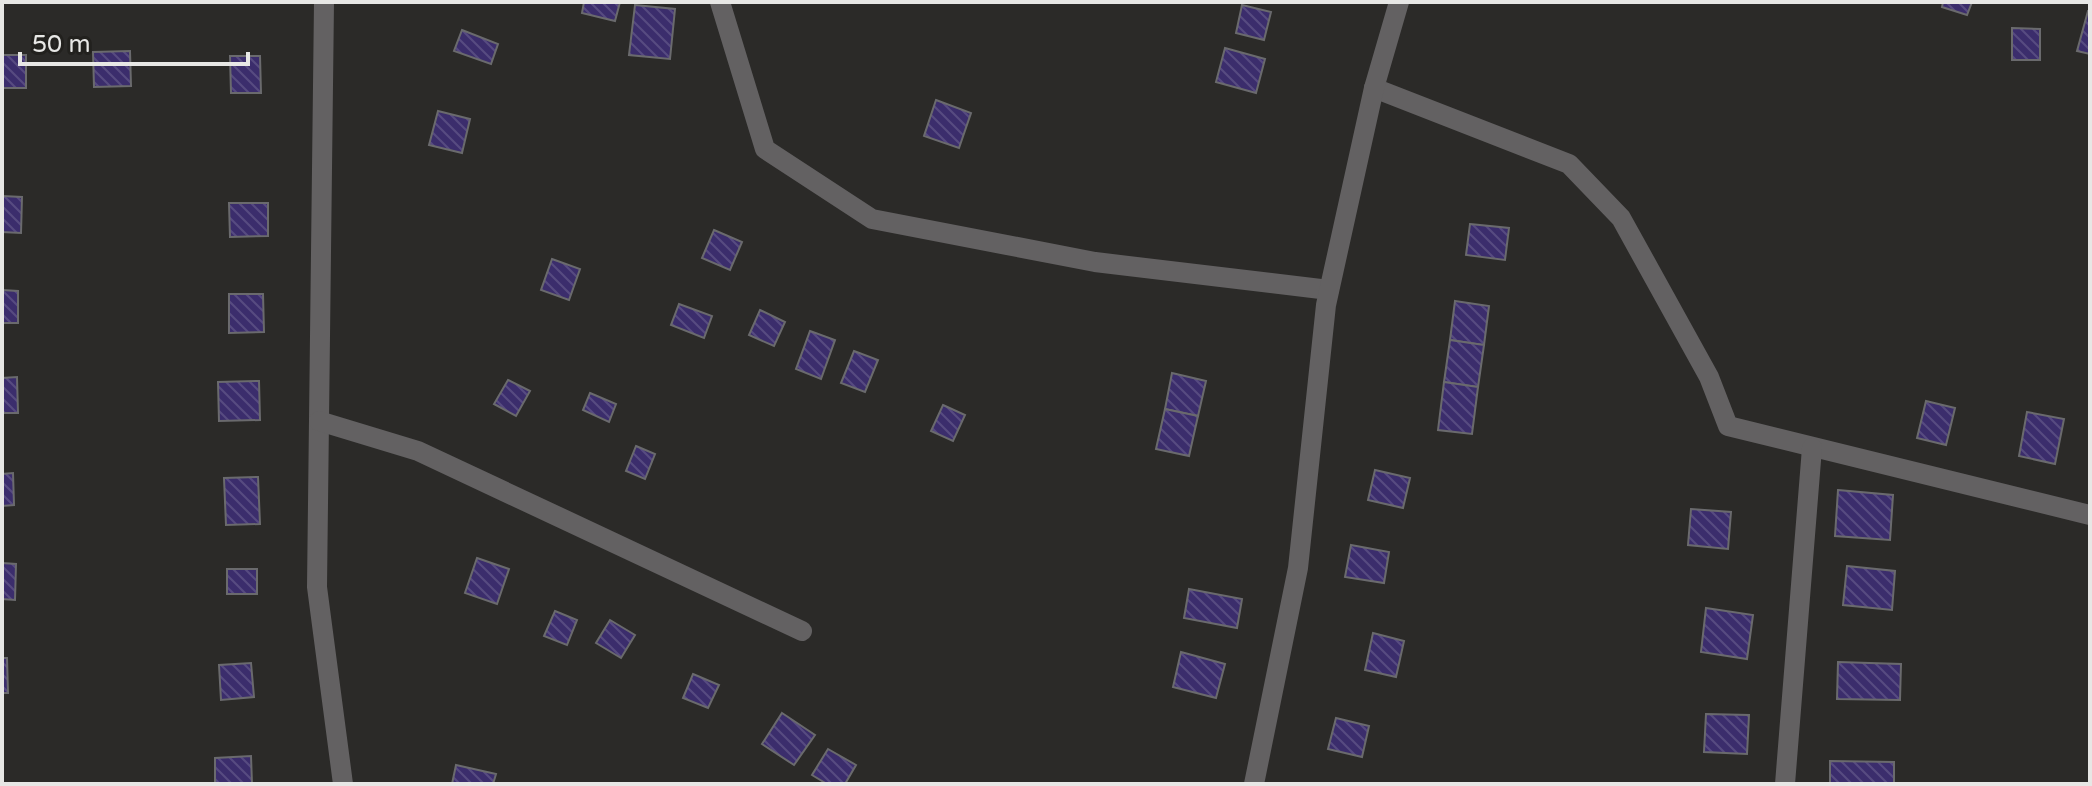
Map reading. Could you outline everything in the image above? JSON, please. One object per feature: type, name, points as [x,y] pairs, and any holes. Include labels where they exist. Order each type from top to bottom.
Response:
[{"type":"street","points":[[324,2],[317,587],[343,784]]},
{"type":"street","points":[[720,2],[765,149],[872,219],[1095,262],[1329,290]]},
{"type":"street","points":[[1254,784],[1298,568],[1329,290],[1374,88],[1399,2]]},
{"type":"street","points":[[1374,88],[1569,164],[1621,218],[1709,377],[1728,426],[2090,515]]},
{"type":"street","points":[[319,421],[418,451],[802,631]]},
{"type":"street","points":[[1785,784],[1812,448]]},
{"type":"building","points":[[584,2],[620,2],[615,21],[582,13]]},
{"type":"building","points":[[1943,2],[1972,2],[1967,15],[1942,7]]},
{"type":"building","points":[[635,5],[675,9],[670,59],[629,55]]},
{"type":"building","points":[[1242,5],[1271,12],[1264,40],[1236,33]]},
{"type":"building","points":[[2090,11],[2090,54],[2077,51]]},
{"type":"building","points":[[2012,28],[2040,29],[2040,60],[2012,60]]},
{"type":"building","points":[[462,30],[498,44],[491,64],[454,51]]},
{"type":"building","points":[[1225,48],[1265,59],[1256,93],[1216,82]]},
{"type":"building","points":[[130,51],[131,86],[94,87],[93,52]]},
{"type":"building","points":[[2,55],[26,55],[26,88],[2,88]]},
{"type":"building","points":[[230,56],[260,56],[261,93],[231,93]]},
{"type":"building","points":[[936,100],[971,113],[959,148],[924,136]]},
{"type":"building","points":[[438,111],[470,119],[462,153],[429,145]]},
{"type":"building","points":[[2,196],[22,197],[21,233],[2,232]]},
{"type":"building","points":[[229,203],[268,203],[268,236],[230,237]]},
{"type":"building","points":[[1470,224],[1509,228],[1505,260],[1466,255]]},
{"type":"building","points":[[714,230],[742,242],[730,270],[702,258]]},
{"type":"building","points":[[552,259],[580,269],[569,300],[541,290]]},
{"type":"building","points":[[2,290],[18,291],[18,323],[2,323]]},
{"type":"building","points":[[229,294],[263,294],[264,332],[229,333]]},
{"type":"building","points":[[1455,301],[1489,306],[1484,345],[1450,340]]},
{"type":"building","points":[[679,304],[712,316],[704,338],[671,325]]},
{"type":"building","points":[[760,310],[785,322],[774,346],[749,335]]},
{"type":"building","points":[[810,331],[835,340],[821,379],[796,369]]},
{"type":"building","points":[[1450,340],[1484,345],[1478,387],[1444,382]]},
{"type":"building","points":[[854,351],[878,360],[865,392],[841,383]]},
{"type":"building","points":[[1172,373],[1206,381],[1198,416],[1165,409]]},
{"type":"building","points":[[17,377],[18,413],[2,413],[2,378]]},
{"type":"building","points":[[508,380],[530,391],[516,416],[494,404]]},
{"type":"building","points":[[259,381],[260,420],[219,421],[218,382]]},
{"type":"building","points":[[1444,382],[1478,387],[1472,434],[1438,430]]},
{"type":"building","points":[[590,393],[616,404],[609,422],[583,410]]},
{"type":"building","points":[[1926,401],[1955,408],[1946,445],[1917,438]]},
{"type":"building","points":[[943,405],[965,415],[953,441],[931,431]]},
{"type":"building","points":[[1165,409],[1198,416],[1189,456],[1156,449]]},
{"type":"building","points":[[2027,412],[2064,419],[2055,464],[2019,456]]},
{"type":"building","points":[[636,446],[655,454],[645,479],[626,471]]},
{"type":"building","points":[[1375,470],[1410,478],[1403,508],[1368,500]]},
{"type":"building","points":[[13,473],[14,505],[2,506],[2,474]]},
{"type":"building","points":[[258,477],[260,524],[226,525],[224,478]]},
{"type":"building","points":[[1838,490],[1893,495],[1890,540],[1835,536]]},
{"type":"building","points":[[1691,509],[1731,512],[1728,549],[1688,545]]},
{"type":"building","points":[[1351,545],[1389,552],[1384,583],[1345,577]]},
{"type":"building","points":[[477,558],[509,569],[497,604],[465,593]]},
{"type":"building","points":[[2,563],[16,564],[15,600],[2,599]]},
{"type":"building","points":[[1847,566],[1895,571],[1892,610],[1843,605]]},
{"type":"building","points":[[227,569],[257,569],[257,594],[227,594]]},
{"type":"building","points":[[1189,589],[1242,599],[1237,628],[1184,618]]},
{"type":"building","points":[[1706,608],[1753,615],[1747,659],[1701,652]]},
{"type":"building","points":[[555,611],[577,620],[567,645],[544,636]]},
{"type":"building","points":[[610,620],[635,635],[621,658],[596,643]]},
{"type":"building","points":[[1373,633],[1404,641],[1396,677],[1365,670]]},
{"type":"building","points":[[1181,652],[1225,664],[1216,698],[1173,687]]},
{"type":"building","points":[[2,658],[7,658],[8,693],[2,693]]},
{"type":"building","points":[[1838,662],[1901,664],[1900,700],[1837,699]]},
{"type":"building","points":[[251,663],[254,697],[221,700],[219,665]]},
{"type":"building","points":[[693,674],[719,685],[708,708],[683,698]]},
{"type":"building","points":[[782,713],[815,735],[794,765],[762,744]]},
{"type":"building","points":[[1706,714],[1749,715],[1747,754],[1704,752]]},
{"type":"building","points":[[1336,718],[1369,726],[1362,757],[1328,749]]},
{"type":"building","points":[[828,749],[856,765],[845,784],[827,784],[812,775]]},
{"type":"building","points":[[251,756],[252,784],[215,784],[215,758]]},
{"type":"building","points":[[1830,761],[1894,762],[1894,784],[1830,784]]},
{"type":"building","points":[[456,765],[496,774],[493,784],[452,784]]}]
